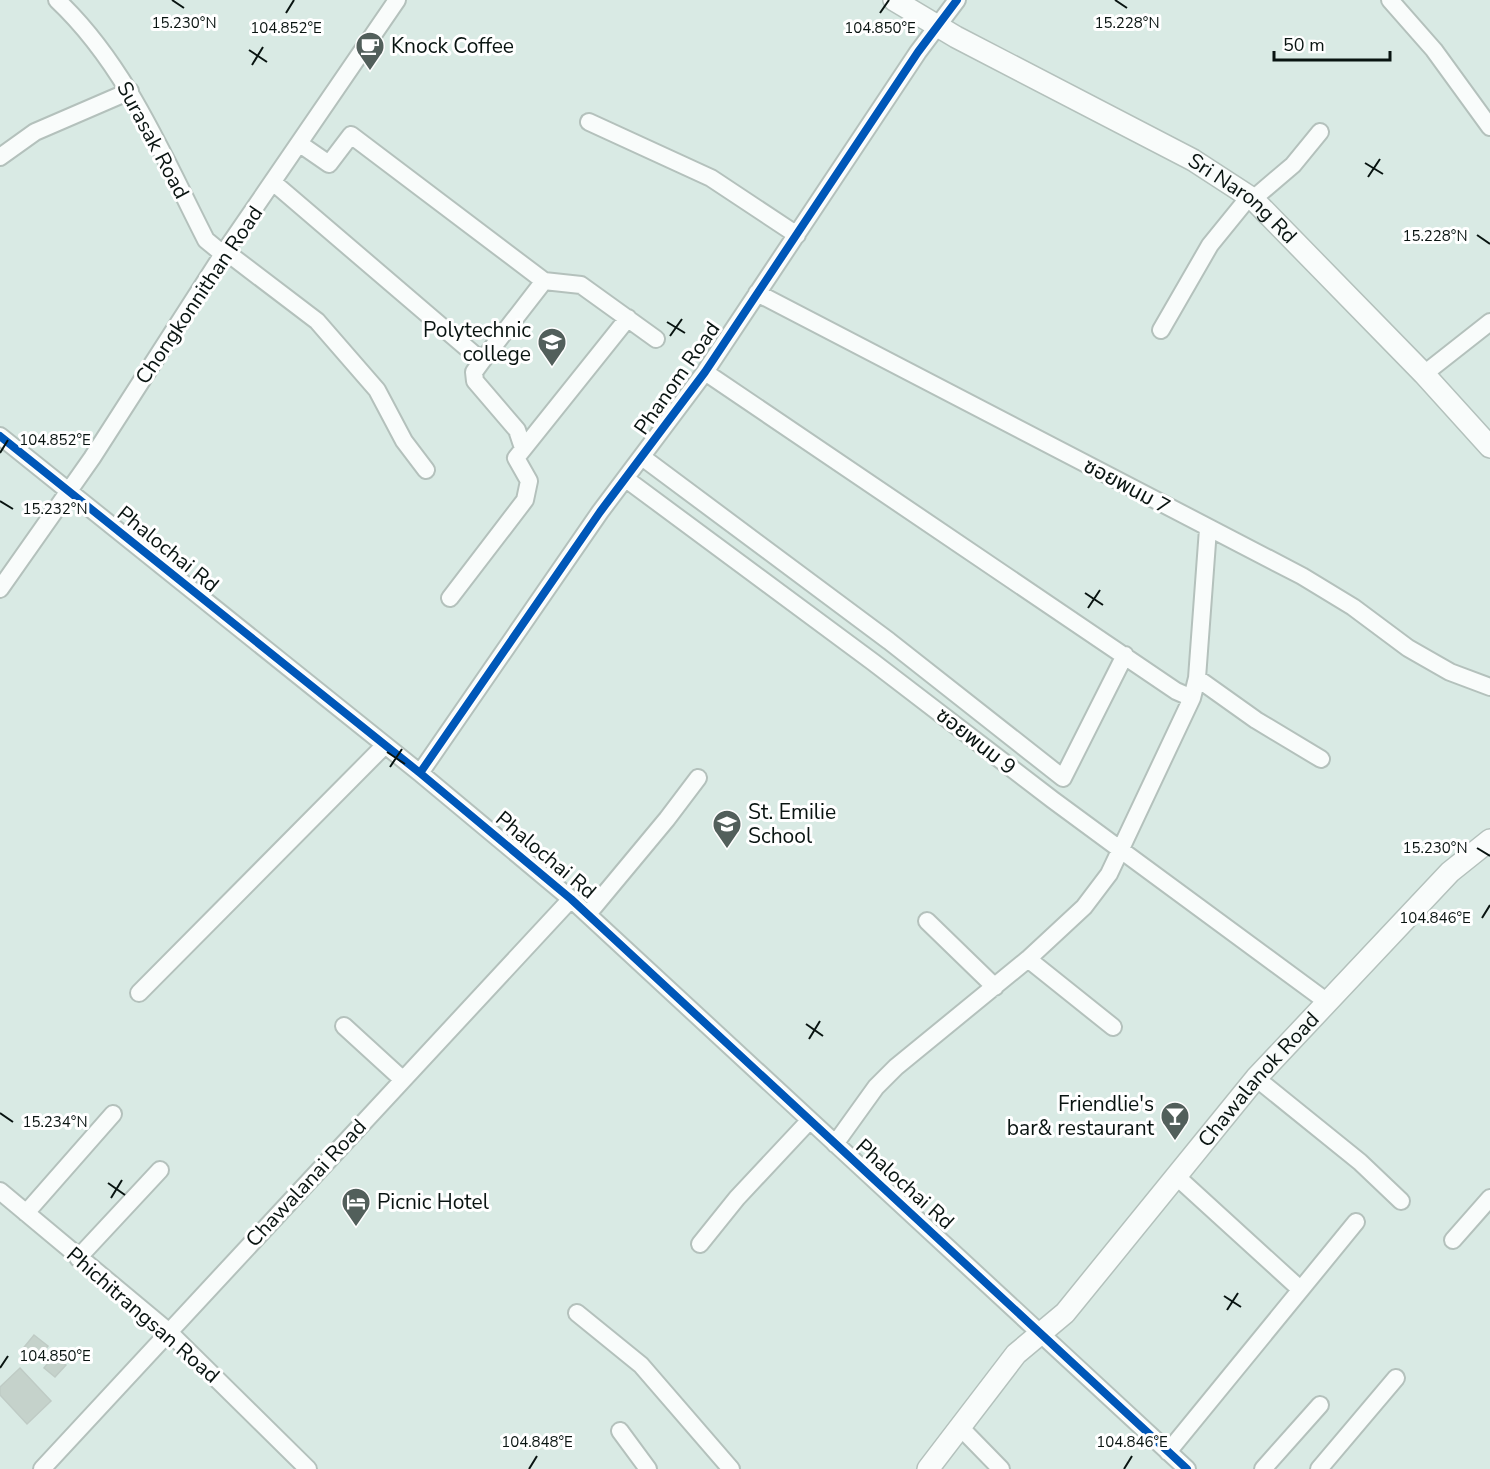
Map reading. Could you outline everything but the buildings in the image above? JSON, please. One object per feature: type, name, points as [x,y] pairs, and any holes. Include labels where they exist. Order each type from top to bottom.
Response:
[{"type":"main road","name":"Sri Narong Rd","points":[[894,0],[938,26],[1193,160],[1251,198],[1424,374],[1490,447]]},
{"type":"main road","name":"Chawalanok Road","points":[[928,1469],[1016,1354],[1065,1313],[1256,1078],[1326,1001],[1450,873],[1490,840]]},
{"type":"street","name":"Surasak Road","points":[[57,0],[78,20],[130,91],[206,240],[317,321],[377,390],[404,441],[426,470]]},
{"type":"street","name":"Chongkonnithan Road","points":[[0,589],[92,458],[224,253],[397,0]]},
{"type":"street","name":"Phanom Road","points":[[420,773],[600,512],[705,372],[957,0]]},
{"type":"street","points":[[1390,0],[1434,50],[1490,126]]},
{"type":"street","points":[[0,157],[36,132],[130,91]]},
{"type":"street","points":[[589,122],[711,178],[796,235]]},
{"type":"street","points":[[1161,330],[1210,245],[1251,198],[1293,165],[1320,132]]},
{"type":"street","points":[[300,144],[329,164],[351,135],[544,282],[581,285],[656,339]]},
{"type":"street","points":[[274,183],[482,361]]},
{"type":"street","points":[[523,448],[517,430],[475,381],[474,372],[544,282]]},
{"type":"street","name":"ซอยพนม 7","points":[[758,293],[1302,576],[1353,607],[1408,648],[1450,672],[1490,687]]},
{"type":"street","points":[[450,598],[525,500],[529,481],[516,458],[628,318]]},
{"type":"street","points":[[1424,374],[1490,322]]},
{"type":"street","points":[[705,372],[1176,691],[1192,698]]},
{"type":"street","name":"Phalochai Rd","points":[[0,436],[420,773],[571,899],[1187,1469]]},
{"type":"street","points":[[642,457],[889,641],[1063,778],[1125,655]]},
{"type":"street","name":"ซอยพนม 9","points":[[626,479],[873,662],[1053,800],[1122,848],[1326,1001]]},
{"type":"street","points":[[835,1144],[876,1087],[896,1067],[961,1011],[995,987],[1028,959],[1084,907],[1109,874],[1192,698],[1197,678],[1208,529]]},
{"type":"street","points":[[873,662],[889,641]]},
{"type":"street","points":[[1197,678],[1256,720],[1321,759]]},
{"type":"street","points":[[139,993],[385,745]]},
{"type":"street","points":[[588,914],[668,819],[698,778]]},
{"type":"street","name":"Chawalanai Road","points":[[42,1469],[571,899]]},
{"type":"street","points":[[927,921],[995,987]]},
{"type":"street","points":[[1028,959],[1113,1027]]},
{"type":"street","points":[[344,1026],[402,1079]]},
{"type":"street","points":[[1256,1078],[1360,1162],[1401,1201]]},
{"type":"street","points":[[26,1213],[113,1114]]},
{"type":"street","points":[[700,1244],[737,1198],[810,1120]]},
{"type":"street","points":[[78,1258],[160,1170]]},
{"type":"street","points":[[1176,1176],[1300,1289]]},
{"type":"street","name":"Phichitrangsan Road","points":[[0,1191],[169,1332],[308,1469]]},
{"type":"street","points":[[1453,1240],[1490,1198]]},
{"type":"street","points":[[1168,1452],[1356,1222]]},
{"type":"street","points":[[577,1313],[641,1365],[731,1469]]},
{"type":"street","points":[[1319,1469],[1396,1378]]},
{"type":"street","points":[[1263,1469],[1320,1406]]},
{"type":"street","points":[[960,1426],[1001,1469]]},
{"type":"street","points":[[620,1431],[648,1469]]},
{"type":"cycle path","points":[[420,773],[600,512],[705,372],[918,52],[957,0]]},
{"type":"cycle path","points":[[0,436],[420,773],[571,899],[1187,1469]]},
{"type":"place","name":"Knock Coffee","points":[[370,72]]},
{"type":"place","name":"Polytechnic college","points":[[552,368]]},
{"type":"place","name":"St. Emilie School","points":[[727,850]]},
{"type":"place","name":"Friendlie's bar& restaurant","points":[[1175,1142]]},
{"type":"place","name":"Picnic Hotel","points":[[356,1228]]}]
